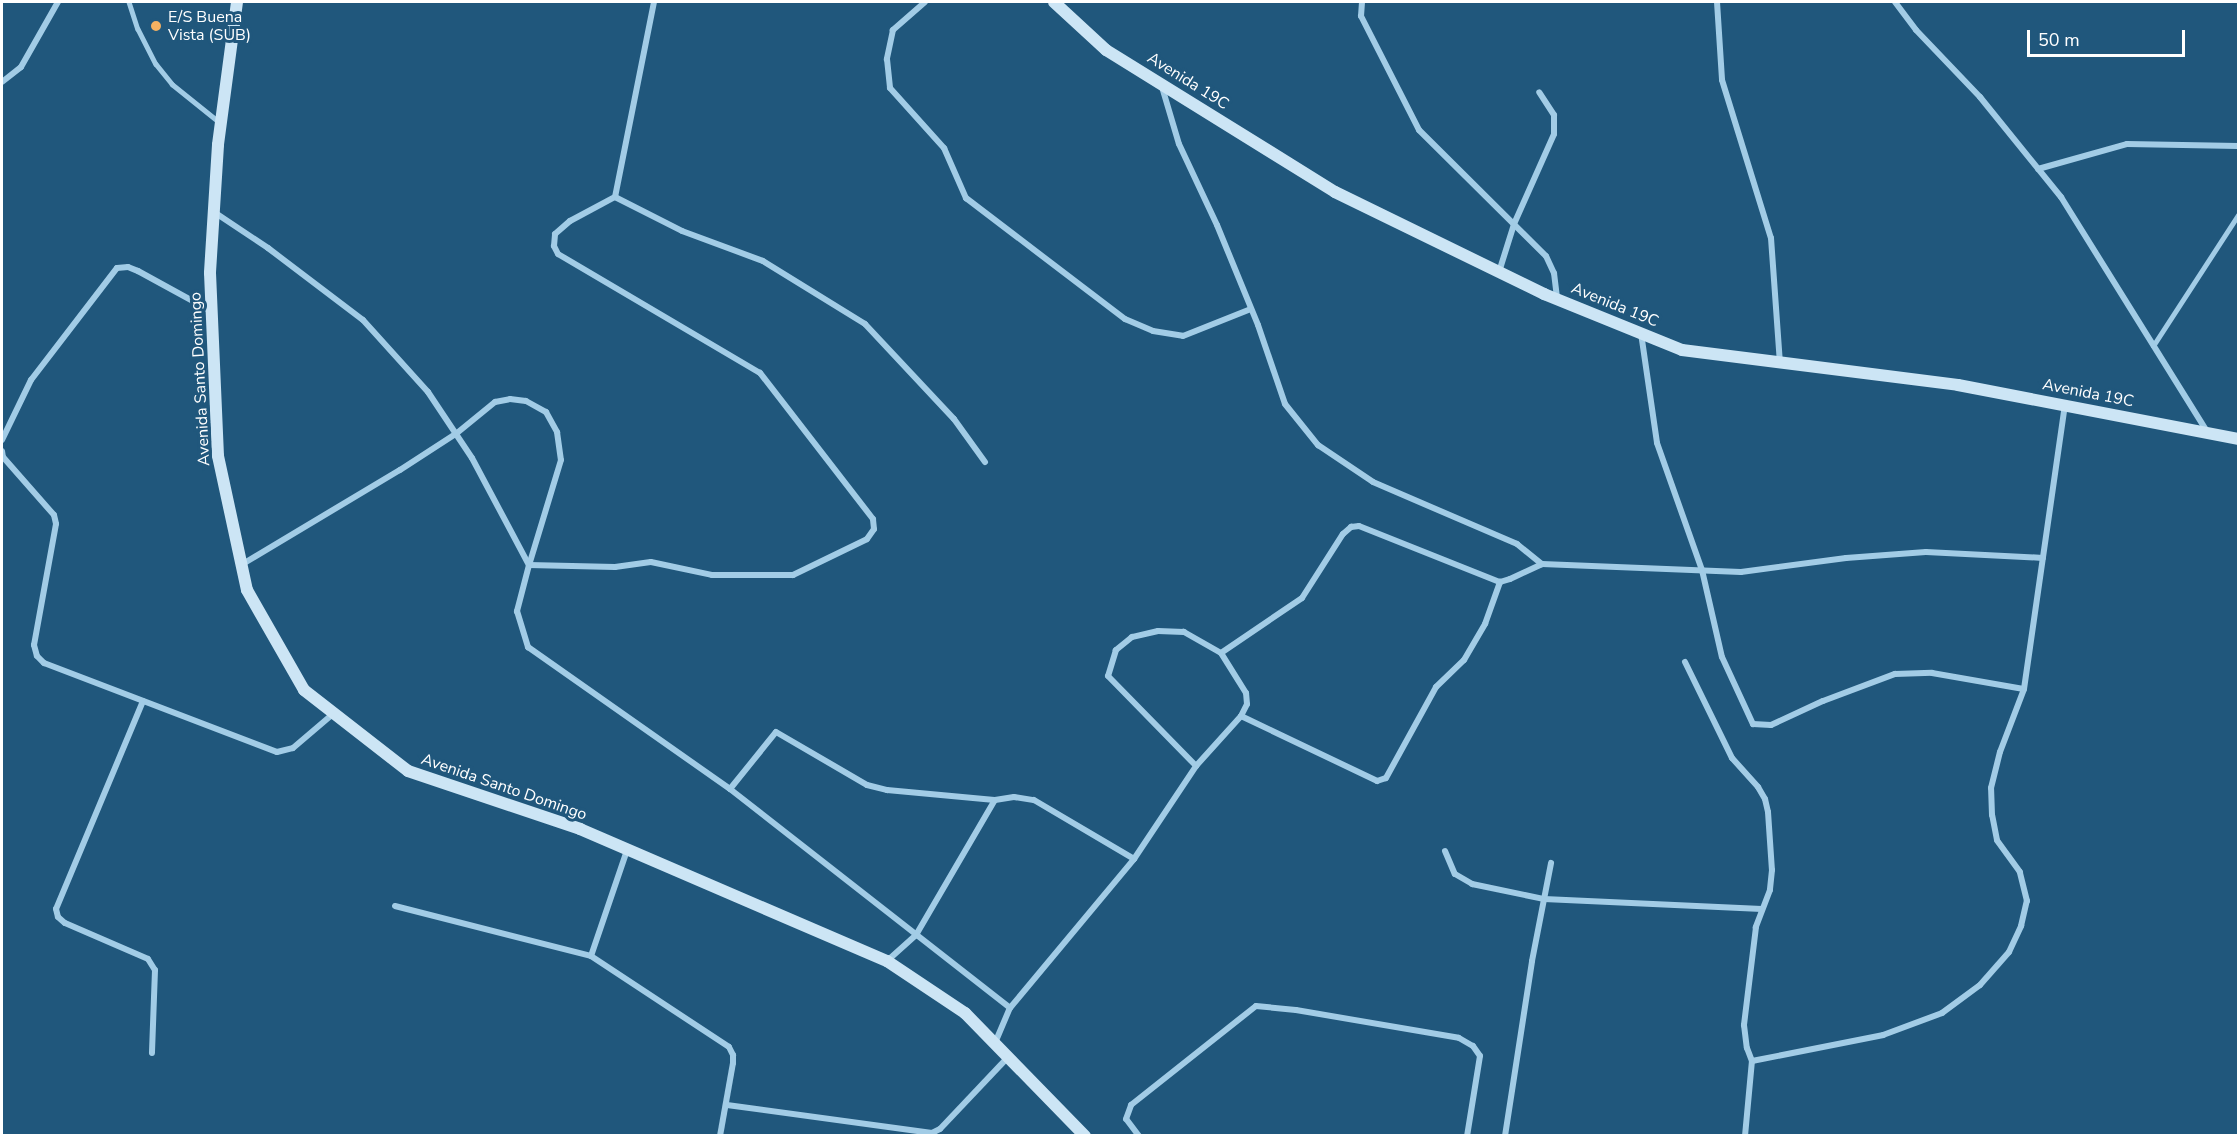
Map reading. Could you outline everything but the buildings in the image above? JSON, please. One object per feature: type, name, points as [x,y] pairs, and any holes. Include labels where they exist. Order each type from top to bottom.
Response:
[{"type":"street","points":[[2,82],[21,67],[58,2]]},
{"type":"street","name":"Avenida Santo Domingo","points":[[237,2],[220,123],[210,273],[218,456],[247,590],[304,690],[408,771],[580,829],[887,961],[965,1013],[1085,1136]]},
{"type":"street","points":[[615,197],[654,2]]},
{"type":"street","points":[[926,2],[893,30],[887,59],[890,88],[944,147],[966,198],[1125,319],[1153,331],[1183,336],[1251,309]]},
{"type":"street","name":"Avenida 19C","points":[[1054,2],[1106,50],[1335,192],[1557,299],[1682,350],[1958,385],[2238,439]]},
{"type":"street","points":[[1362,2],[1361,16],[1419,130],[1546,256],[1554,273],[1557,299]]},
{"type":"street","points":[[1717,2],[1722,80],[1771,238],[1780,364]]},
{"type":"street","points":[[1895,2],[1916,30],[1980,97],[2061,197],[2207,433]]},
{"type":"street","points":[[1161,83],[1179,144],[1217,225],[1251,309],[1285,404],[1318,445],[1373,482],[1517,544],[1542,564]]},
{"type":"street","points":[[1499,272],[1514,224],[1554,134],[1554,115],[1539,92]]},
{"type":"street","points":[[2038,169],[2127,144],[2238,146]]},
{"type":"street","points":[[615,197],[682,231],[763,261],[866,324],[954,419],[985,462]]},
{"type":"street","points":[[529,565],[615,567],[651,562],[712,575],[793,575],[867,539],[874,529],[873,519],[760,373],[558,254],[554,246],[555,234],[570,220],[615,197]]},
{"type":"street","points":[[213,212],[268,248],[363,320],[428,392],[457,433],[529,565]]},
{"type":"street","points":[[2,440],[31,380],[117,268],[128,267],[138,270],[212,311]]},
{"type":"street","points":[[1641,333],[1657,443],[1702,570],[1722,657],[1754,724],[1771,725],[1822,701],[1895,674],[1932,673],[2024,689]]},
{"type":"street","points":[[242,565],[457,433],[495,402],[510,399],[526,401],[546,412],[557,432],[561,460],[517,611],[528,647],[730,789],[1010,1008]]},
{"type":"street","points":[[1752,1061],[1882,1035],[1941,1013],[1980,985],[2008,952],[2021,926],[2027,901],[2020,872],[1997,840],[1992,815],[1991,788],[2000,752],[2024,689],[2065,406]]},
{"type":"street","points":[[2,451],[3,457],[54,515],[56,524],[34,645],[37,656],[44,663],[277,752],[293,748],[334,713]]},
{"type":"street","points":[[1221,653],[1302,598],[1343,534],[1351,527],[1359,526],[1500,582],[1542,564],[1741,572],[1846,558],[1926,552],[2043,558]]},
{"type":"street","points":[[1241,716],[1377,781],[1386,778],[1436,687],[1464,660],[1485,624],[1500,582]]},
{"type":"street","points":[[995,1044],[1010,1008],[1134,859],[1196,766],[1241,716],[1247,704],[1246,693],[1221,653],[1184,632],[1158,631],[1132,637],[1116,651],[1108,676],[1196,766]]},
{"type":"street","points":[[1685,662],[1732,758],[1765,799],[1772,870],[1770,890],[1756,927],[1744,1025],[1747,1048],[1752,1061],[1745,1136]]},
{"type":"street","points":[[143,701],[56,909],[58,917],[65,922],[148,959],[154,970],[152,1053]]},
{"type":"street","points":[[730,789],[776,732],[867,785],[887,790],[995,800],[1014,797],[1034,800],[1134,859]]},
{"type":"street","points":[[887,961],[916,935],[995,800]]},
{"type":"street","points":[[591,956],[627,849]]},
{"type":"street","points":[[1445,851],[1455,874],[1472,884],[1544,899],[1762,909]]},
{"type":"street","points":[[1505,1136],[1551,863]]},
{"type":"street","points":[[395,906],[591,956],[729,1047],[733,1055],[727,1105],[720,1136]]},
{"type":"street","points":[[1139,1136],[1126,1119],[1131,1105],[1256,1006],[1296,1010],[1459,1038],[1473,1046],[1480,1056],[1467,1136]]},
{"type":"street","points":[[727,1105],[932,1133],[940,1128],[1008,1057]]},
{"type":"lane","points":[[129,2],[138,29],[156,64],[172,84],[220,123]]},
{"type":"lane","points":[[2153,346],[2238,215]]},
{"type":"place","name":"E/S Buena Vista (SUB)","points":[[156,26]]}]
